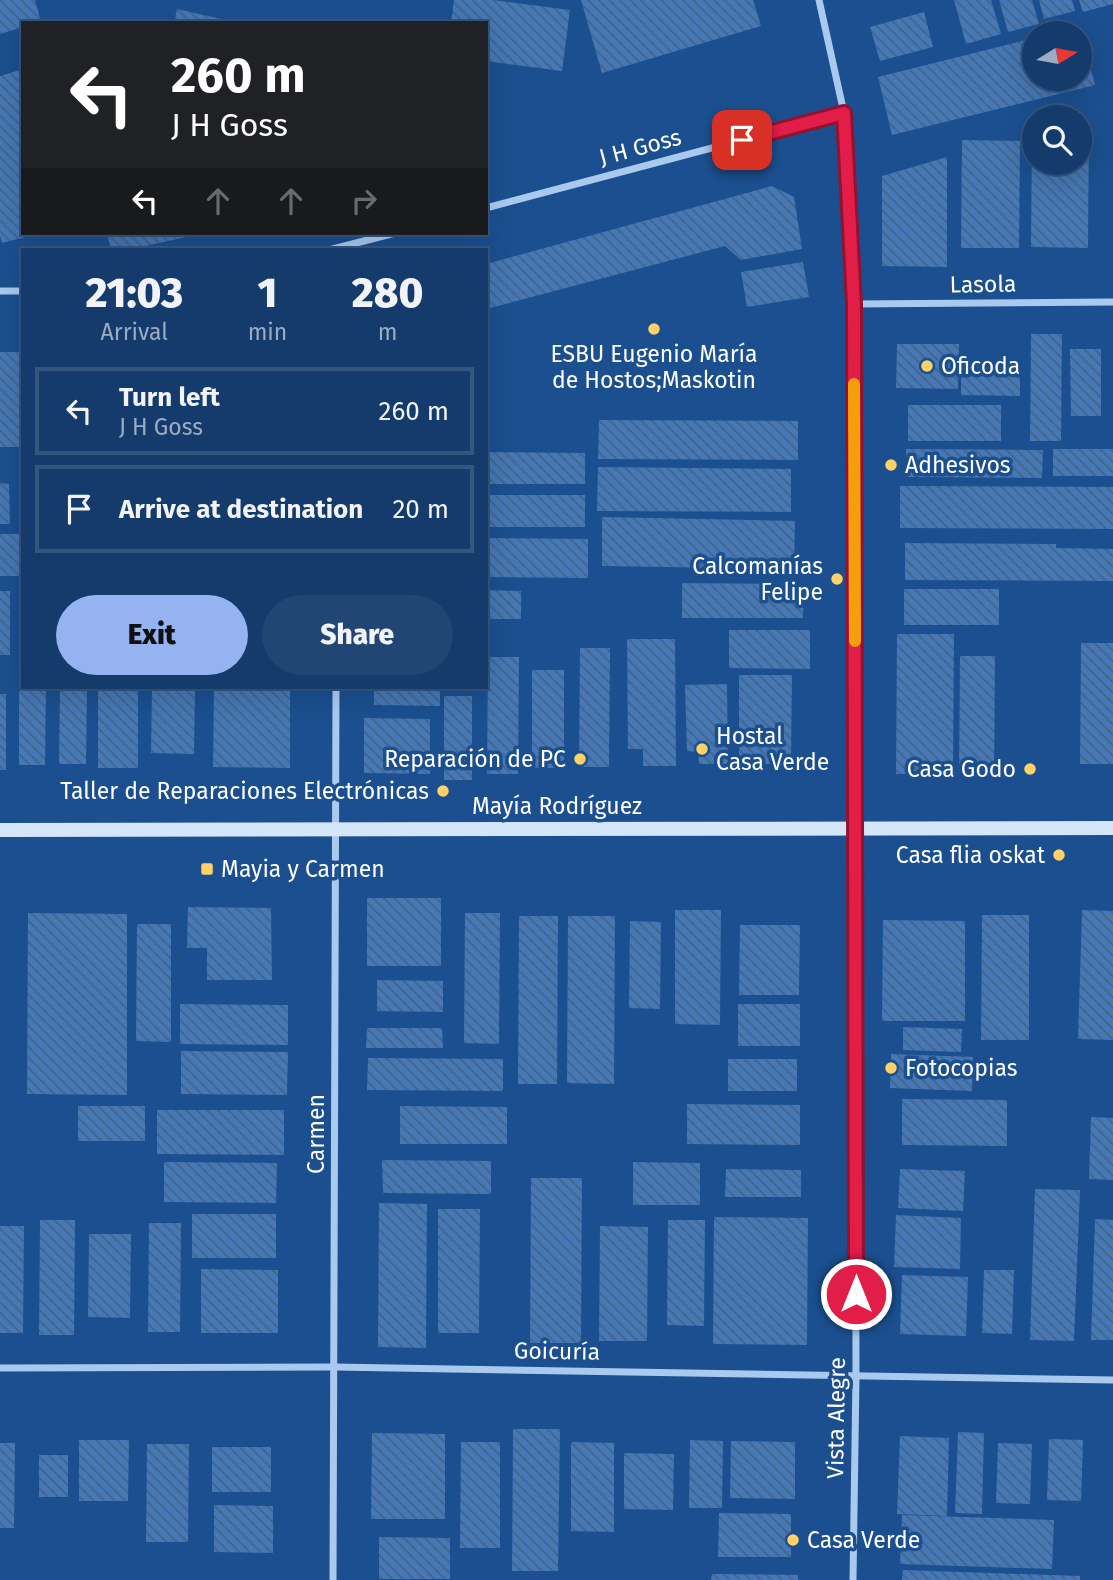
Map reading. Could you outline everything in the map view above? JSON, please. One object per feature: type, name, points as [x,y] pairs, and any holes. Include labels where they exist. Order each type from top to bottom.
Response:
[{"type":"main road","name":"Mayía Rodríguez","points":[[0,830],[1113,828]]},
{"type":"street","name":"Vista Alegre","points":[[819,0],[844,113],[854,304],[856,1376],[853,1580]]},
{"type":"street","name":"J H Goss","points":[[488,207],[844,113]]},
{"type":"street","points":[[339,248],[387,235]]},
{"type":"street","points":[[0,291],[21,291]]},
{"type":"street","name":"Lasola","points":[[854,304],[1113,302]]},
{"type":"street","name":"Carmen","points":[[333,1580],[337,828],[335,689]]},
{"type":"street","name":"Goicuría","points":[[0,1368],[334,1367],[1113,1380]]},
{"type":"building","points":[[0,0],[35,0],[41,21],[21,21],[21,28],[0,34]]},
{"type":"building","points":[[454,0],[493,0],[570,10],[562,71],[488,61],[488,21],[451,21]]},
{"type":"building","points":[[581,0],[753,0],[761,26],[602,73]]},
{"type":"building","points":[[954,0],[991,0],[1001,34],[966,44]]},
{"type":"building","points":[[999,0],[1032,0],[1038,21],[1022,21],[1022,28],[1008,32]]},
{"type":"building","points":[[1039,0],[1072,0],[1075,11],[1044,19]]},
{"type":"building","points":[[1079,0],[1113,0],[1113,4],[1083,12]]},
{"type":"building","points":[[177,9],[231,21],[174,21]]},
{"type":"building","points":[[924,12],[933,47],[880,61],[870,27]]},
{"type":"building","points":[[1022,41],[1022,91],[1071,91],[892,135],[878,77]]},
{"type":"building","points":[[21,70],[21,235],[33,235],[2,243],[0,236],[0,76]]},
{"type":"building","points":[[962,140],[1020,141],[1019,248],[961,248]]},
{"type":"building","points":[[947,157],[947,267],[882,266],[882,176]]},
{"type":"building","points":[[1032,175],[1089,175],[1088,248],[1031,247]]},
{"type":"building","points":[[772,186],[794,197],[802,249],[741,260],[725,246],[488,308],[488,263]]},
{"type":"building","points":[[107,235],[195,235],[136,248],[111,248]]},
{"type":"building","points":[[803,262],[809,297],[747,307],[741,272]]},
{"type":"building","points":[[1031,334],[1062,334],[1061,441],[1030,441]]},
{"type":"building","name":"Oficoda","points":[[897,344],[959,344],[958,389],[896,388]]},
{"type":"building","points":[[1070,349],[1101,349],[1101,416],[1071,416]]},
{"type":"building","points":[[0,352],[21,352],[21,447],[0,447]]},
{"type":"building","points":[[961,362],[1020,363],[1020,396],[961,395]]},
{"type":"building","points":[[908,405],[1001,405],[1001,441],[908,441]]},
{"type":"building","points":[[599,420],[798,421],[798,460],[598,459]]},
{"type":"building","points":[[906,449],[1043,450],[1042,478],[906,477]]},
{"type":"building","points":[[1053,449],[1113,449],[1113,476],[1053,476]]},
{"type":"building","points":[[488,452],[585,453],[585,484],[488,484]]},
{"type":"building","points":[[598,467],[791,469],[791,512],[597,511]]},
{"type":"building","points":[[0,483],[9,484],[10,524],[0,524]]},
{"type":"building","points":[[900,486],[1113,487],[1113,529],[900,528]]},
{"type":"building","points":[[488,495],[585,495],[585,527],[488,527]]},
{"type":"building","points":[[602,517],[795,521],[794,569],[602,566]]},
{"type":"building","points":[[0,534],[21,534],[21,576],[0,576]]},
{"type":"building","points":[[488,538],[588,539],[588,578],[488,577]]},
{"type":"building","points":[[905,543],[1056,544],[1056,548],[1113,549],[1113,581],[905,580]]},
{"type":"building","points":[[682,583],[804,584],[803,618],[682,618]]},
{"type":"building","points":[[904,589],[999,589],[999,625],[904,625]]},
{"type":"building","points":[[488,590],[521,591],[521,619],[488,619]]},
{"type":"building","points":[[0,591],[10,591],[10,655],[0,655]]},
{"type":"building","points":[[729,630],[810,630],[810,669],[729,668]]},
{"type":"building","points":[[897,634],[954,634],[953,774],[896,774]]},
{"type":"building","points":[[627,639],[675,639],[676,766],[643,766],[643,749],[628,749]]},
{"type":"building","points":[[1081,643],[1113,643],[1113,764],[1080,764]]},
{"type":"building","points":[[580,648],[610,648],[609,767],[579,767]]},
{"type":"building","points":[[960,656],[995,656],[994,775],[959,774]]},
{"type":"building","points":[[488,657],[519,657],[518,774],[487,774]]},
{"type":"building","points":[[532,670],[564,670],[564,768],[532,768]]},
{"type":"building","points":[[739,675],[792,675],[791,764],[739,764]]},
{"type":"building","points":[[21,678],[21,689],[46,689],[45,765],[19,765]]},
{"type":"building","points":[[727,684],[728,764],[699,764],[698,752],[687,751],[685,685]]},
{"type":"building","points":[[60,689],[87,689],[86,764],[59,764]]},
{"type":"building","points":[[98,689],[138,689],[138,768],[98,768]]},
{"type":"building","points":[[152,689],[195,689],[194,754],[151,753]]},
{"type":"building","points":[[214,689],[290,689],[290,768],[213,767]]},
{"type":"building","points":[[374,689],[440,689],[440,706],[374,705]]},
{"type":"building","points":[[0,694],[6,694],[6,770],[0,770]]},
{"type":"building","points":[[444,696],[472,696],[472,780],[444,780]]},
{"type":"building","points":[[364,718],[430,719],[430,774],[364,773]]},
{"type":"building","points":[[367,898],[441,898],[441,966],[367,966]]},
{"type":"building","points":[[188,907],[271,908],[272,980],[207,980],[207,948],[187,948]]},
{"type":"building","points":[[675,910],[721,910],[720,1025],[675,1024]]},
{"type":"building","points":[[1082,910],[1113,911],[1113,1040],[1078,1039]]},
{"type":"building","points":[[28,913],[127,914],[127,1095],[27,1094]]},
{"type":"building","points":[[465,913],[500,913],[499,1044],[464,1043]]},
{"type":"building","points":[[982,915],[1029,915],[1029,1040],[981,1040]]},
{"type":"building","points":[[519,916],[558,916],[557,1084],[518,1084]]},
{"type":"building","points":[[568,916],[615,916],[614,1084],[567,1083]]},
{"type":"building","points":[[883,920],[965,921],[965,1021],[882,1021]]},
{"type":"building","points":[[630,921],[661,922],[660,1009],[629,1008]]},
{"type":"building","points":[[137,924],[171,924],[171,1042],[136,1041]]},
{"type":"building","points":[[740,925],[800,925],[799,995],[739,995]]},
{"type":"building","points":[[377,980],[443,981],[443,1012],[377,1011]]},
{"type":"building","points":[[180,1004],[288,1005],[288,1045],[180,1044]]},
{"type":"building","points":[[738,1004],[800,1004],[800,1046],[738,1046]]},
{"type":"building","points":[[903,1027],[962,1029],[961,1052],[903,1050]]},
{"type":"building","points":[[367,1028],[442,1028],[443,1048],[366,1048]]},
{"type":"building","points":[[181,1051],[288,1052],[287,1095],[181,1094]]},
{"type":"building","points":[[891,1054],[973,1057],[972,1091],[890,1088]]},
{"type":"building","points":[[368,1058],[503,1059],[503,1091],[367,1090]]},
{"type":"building","points":[[728,1059],[797,1059],[797,1091],[728,1091]]},
{"type":"building","points":[[902,1099],[1007,1100],[1007,1146],[902,1145]]},
{"type":"building","points":[[687,1104],[800,1105],[800,1145],[687,1144]]},
{"type":"building","points":[[78,1106],[145,1106],[145,1141],[78,1141]]},
{"type":"building","points":[[400,1106],[507,1107],[507,1144],[400,1144]]},
{"type":"building","points":[[157,1110],[284,1110],[284,1155],[157,1154]]},
{"type":"building","points":[[1091,1117],[1113,1118],[1113,1180],[1089,1179]]},
{"type":"building","points":[[382,1160],[491,1161],[491,1194],[383,1193]]},
{"type":"building","points":[[164,1162],[277,1163],[276,1203],[164,1202]]},
{"type":"building","points":[[633,1162],[700,1163],[700,1205],[633,1205]]},
{"type":"building","points":[[726,1169],[801,1170],[801,1197],[725,1197]]},
{"type":"building","points":[[900,1169],[965,1171],[963,1211],[898,1208]]},
{"type":"building","points":[[531,1178],[582,1178],[581,1343],[530,1343]]},
{"type":"building","points":[[1035,1189],[1080,1190],[1074,1341],[1030,1340]]},
{"type":"building","points":[[379,1203],[427,1204],[426,1348],[378,1347]]},
{"type":"building","points":[[438,1209],[480,1209],[479,1333],[438,1333]]},
{"type":"building","points":[[192,1214],[276,1214],[276,1258],[192,1258]]},
{"type":"building","points":[[896,1215],[961,1218],[960,1269],[894,1267]]},
{"type":"building","points":[[714,1217],[808,1218],[807,1345],[713,1344]]},
{"type":"building","points":[[1095,1219],[1113,1220],[1113,1340],[1091,1340]]},
{"type":"building","points":[[40,1220],[75,1220],[74,1335],[39,1335]]},
{"type":"building","points":[[668,1220],[705,1220],[704,1326],[667,1325]]},
{"type":"building","points":[[149,1223],[181,1223],[180,1332],[148,1332]]},
{"type":"building","points":[[0,1226],[24,1226],[23,1333],[0,1333]]},
{"type":"building","points":[[600,1226],[648,1227],[647,1341],[599,1341]]},
{"type":"building","points":[[89,1234],[131,1234],[130,1318],[88,1317]]},
{"type":"building","points":[[201,1269],[278,1270],[278,1333],[201,1333]]},
{"type":"building","points":[[984,1270],[1014,1270],[1012,1334],[982,1333]]},
{"type":"building","points":[[902,1275],[968,1277],[966,1336],[900,1334]]},
{"type":"building","points":[[513,1429],[560,1429],[558,1571],[512,1571]]},
{"type":"building","points":[[958,1432],[984,1433],[982,1514],[955,1513]]},
{"type":"building","points":[[372,1433],[445,1434],[445,1519],[371,1519]]},
{"type":"building","points":[[900,1436],[949,1438],[947,1516],[897,1514]]},
{"type":"building","points":[[1049,1439],[1083,1440],[1081,1501],[1047,1500]]},
{"type":"building","points":[[79,1440],[129,1440],[128,1501],[79,1501]]},
{"type":"building","points":[[690,1440],[723,1441],[722,1508],[689,1508]]},
{"type":"building","points":[[731,1441],[795,1442],[795,1499],[730,1498]]},
{"type":"building","points":[[461,1442],[500,1442],[500,1548],[460,1548]]},
{"type":"building","points":[[571,1442],[614,1443],[614,1532],[571,1531]]},
{"type":"building","points":[[0,1443],[15,1443],[14,1528],[0,1528]]},
{"type":"building","points":[[998,1443],[1032,1444],[1030,1504],[996,1503]]},
{"type":"building","points":[[147,1444],[189,1444],[188,1542],[146,1542]]},
{"type":"building","points":[[212,1447],[271,1447],[271,1492],[212,1492]]},
{"type":"building","points":[[624,1453],[674,1454],[673,1510],[624,1509]]},
{"type":"building","points":[[39,1455],[68,1455],[68,1497],[39,1497]]},
{"type":"building","points":[[214,1505],[273,1506],[273,1553],[214,1552]]},
{"type":"building","points":[[719,1513],[791,1514],[791,1557],[718,1557]]},
{"type":"building","points":[[902,1515],[1054,1520],[1052,1569],[900,1564]]},
{"type":"building","points":[[379,1537],[450,1538],[450,1579],[379,1579]]},
{"type":"building","points":[[903,1570],[1080,1576],[1080,1580],[902,1580]]},
{"type":"building","points":[[712,1574],[798,1575],[798,1580],[711,1580]]},
{"type":"slow traffic","points":[[854,384],[855,641]]},
{"type":"place","name":"ESBU Eugenio María de Hostos;Maskotin","points":[[654,329]]},
{"type":"place","name":"Oficoda","points":[[927,366]]},
{"type":"place","name":"Adhesivos","points":[[891,465]]},
{"type":"place","name":"Calcomanías Felipe","points":[[837,579]]},
{"type":"place","name":"Hostal Casa Verde","points":[[702,749]]},
{"type":"place","name":"Reparación de PC","points":[[580,759]]},
{"type":"place","name":"Casa Godo","points":[[1030,769]]},
{"type":"place","name":"Taller de Reparaciones Electrónicas","points":[[443,791]]},
{"type":"place","name":"Casa flia oskat","points":[[1059,855]]},
{"type":"place","name":"Mayia y Carmen","points":[[207,869]]},
{"type":"place","name":"Fotocopias","points":[[891,1068]]},
{"type":"place","name":"Casa Verde","points":[[793,1540]]},
{"type":"route","points":[[742,140],[844,113],[854,304],[856,1294]]}]
